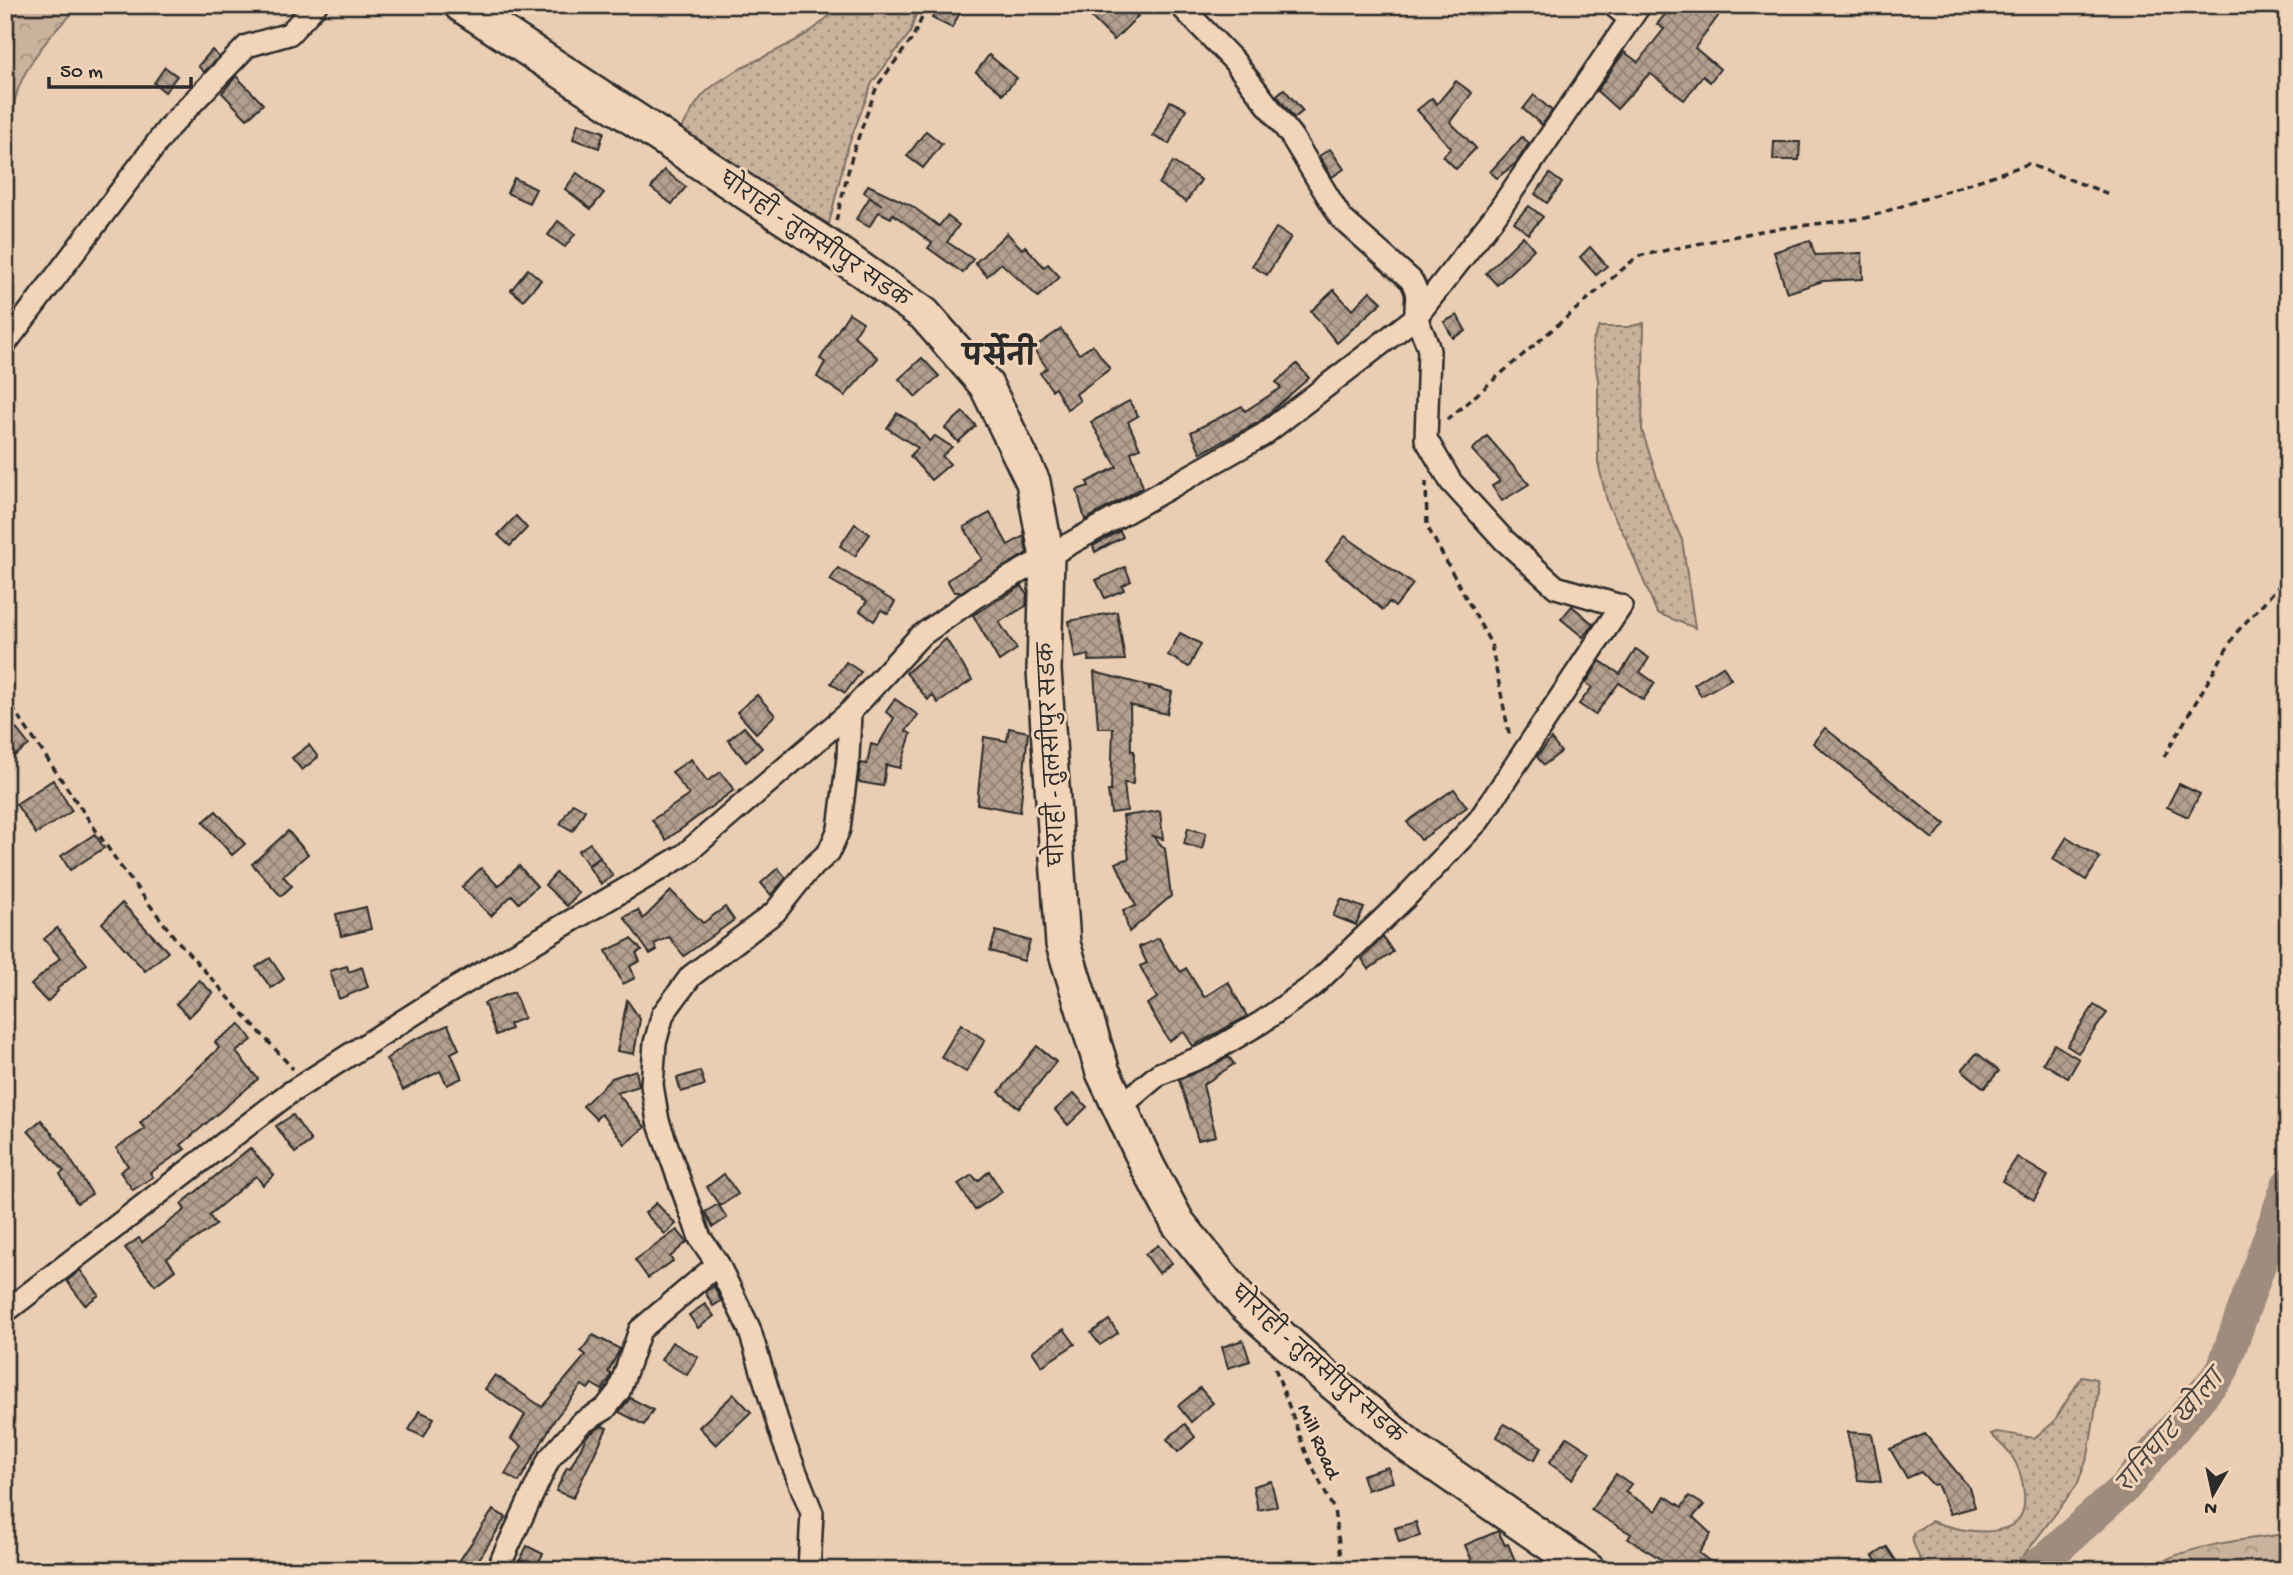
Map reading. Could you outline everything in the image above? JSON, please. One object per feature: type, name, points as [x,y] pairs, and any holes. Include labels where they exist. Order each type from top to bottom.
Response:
[{"type":"main road","name":"घोराही - तुलसीपुर सडक","points":[[460,5],[829,247],[925,314],[986,385],[1033,482],[1047,557],[1044,670],[1063,944],[1102,1072],[1178,1223],[1243,1303],[1412,1448],[1588,1570]]},
{"type":"street","points":[[5,344],[169,127],[247,46],[289,34],[316,5]]},
{"type":"street","points":[[1121,1106],[1159,1074],[1206,1055],[1262,1022],[1314,985],[1405,898],[1479,820],[1621,606],[1556,587],[1504,540],[1451,482],[1426,439],[1429,351],[1416,317],[1419,293],[1411,280],[1386,261],[1341,218],[1292,137],[1234,61],[1180,5]]},
{"type":"street","points":[[5,1312],[305,1084],[439,998],[684,855],[850,712],[919,637],[977,596],[1263,435],[1416,317],[1494,216],[1635,12],[1613,5]]},
{"type":"street","points":[[809,1570],[812,1513],[783,1440],[749,1328],[718,1264],[700,1238],[659,1121],[652,1084],[655,1043],[663,1014],[691,976],[775,912],[806,873],[828,852],[839,829],[848,758],[850,712]]},
{"type":"street","points":[[497,1570],[549,1459],[580,1424],[605,1409],[619,1391],[639,1330],[718,1264]]},
{"type":"path","points":[[829,247],[853,152],[877,86],[912,39],[928,5]]},
{"type":"path","points":[[1426,439],[1638,256],[1766,230],[1866,218],[2028,164],[2109,194]]},
{"type":"path","points":[[1426,476],[1427,526],[1491,644],[1516,764]]},
{"type":"path","points":[[2164,757],[2236,633],[2288,576]]},
{"type":"path","points":[[5,697],[121,867],[167,928],[275,1046],[305,1084]]},
{"type":"path","name":"Mill Road","points":[[1266,1324],[1275,1370],[1308,1458],[1334,1510],[1343,1570]]},
{"type":"green space","points":[[26,5],[83,5],[40,50],[23,77],[14,105],[5,111],[5,17]]},
{"type":"green space","points":[[838,5],[919,5],[910,33],[872,83],[847,149],[829,224],[679,133],[706,92],[739,70],[810,31]]},
{"type":"green space","points":[[1644,323],[1642,430],[1663,496],[1682,540],[1695,628],[1657,613],[1626,538],[1608,505],[1598,463],[1598,380],[1592,343],[1599,327],[1628,327]]},
{"type":"green space","points":[[2082,1376],[2096,1379],[2098,1394],[2088,1456],[2077,1485],[2013,1570],[1920,1570],[1913,1533],[1931,1521],[1975,1531],[2005,1528],[2016,1522],[2023,1511],[2021,1476],[2011,1455],[1991,1434],[1997,1432],[2034,1438],[2053,1423]]},
{"type":"green space","points":[[2288,1534],[2288,1570],[2150,1570],[2176,1555],[2194,1550]]},
{"type":"building","points":[[939,5],[964,5],[952,28],[932,18]]},
{"type":"building","points":[[1079,5],[1126,5],[1138,16],[1114,40]]},
{"type":"building","points":[[1673,5],[1707,5],[1719,15],[1695,48],[1720,69],[1710,82],[1703,76],[1684,100],[1650,73],[1617,109],[1597,91],[1624,52],[1638,62],[1664,29],[1657,24]]},
{"type":"building","points":[[212,50],[219,57],[204,72],[198,66]]},
{"type":"building","points":[[989,55],[1017,78],[1003,94],[976,72]]},
{"type":"building","points":[[165,67],[177,76],[165,92],[154,83]]},
{"type":"building","points":[[236,76],[263,104],[247,119],[222,93]]},
{"type":"building","points":[[1456,81],[1472,93],[1450,122],[1476,148],[1456,169],[1443,156],[1451,148],[1417,110],[1432,98],[1437,104]]},
{"type":"building","points":[[1284,89],[1303,111],[1294,118],[1277,95]]},
{"type":"building","points":[[1534,95],[1552,111],[1542,125],[1523,109]]},
{"type":"building","points":[[1170,101],[1186,109],[1169,144],[1153,136]]},
{"type":"building","points":[[578,123],[604,132],[599,148],[573,139]]},
{"type":"building","points":[[926,131],[942,144],[923,168],[907,156]]},
{"type":"building","points":[[1522,137],[1529,143],[1516,163],[1497,178],[1490,172]]},
{"type":"building","points":[[1774,142],[1800,142],[1799,160],[1773,160]]},
{"type":"building","points":[[1330,149],[1344,169],[1332,177],[1319,156]]},
{"type":"building","points":[[1173,162],[1201,180],[1186,202],[1159,184]]},
{"type":"building","points":[[664,170],[686,187],[672,204],[651,188]]},
{"type":"building","points":[[577,173],[604,193],[591,209],[565,189]]},
{"type":"building","points":[[1550,174],[1562,183],[1547,203],[1535,194]]},
{"type":"building","points":[[514,178],[536,189],[529,203],[507,193]]},
{"type":"building","points":[[868,185],[912,206],[939,226],[947,216],[959,225],[947,242],[973,259],[963,273],[928,248],[932,243],[893,214],[891,218],[879,212],[869,227],[856,219],[870,197],[882,205],[864,192]]},
{"type":"building","points":[[1529,206],[1543,217],[1528,234],[1514,222]]},
{"type":"building","points":[[558,221],[575,234],[565,247],[548,235]]},
{"type":"building","points":[[1276,228],[1291,237],[1267,275],[1252,266]]},
{"type":"building","points":[[1007,233],[1022,249],[1025,246],[1044,267],[1048,264],[1060,277],[1038,297],[1001,263],[987,276],[975,263]]},
{"type":"building","points":[[1523,236],[1534,249],[1497,285],[1486,273]]},
{"type":"building","points":[[1810,240],[1815,255],[1862,253],[1863,279],[1823,281],[1787,293],[1774,252]]},
{"type":"building","points":[[1590,247],[1607,266],[1596,275],[1580,257]]},
{"type":"building","points":[[528,269],[541,280],[523,300],[511,290]]},
{"type":"building","points":[[1334,290],[1352,310],[1370,291],[1382,302],[1337,343],[1311,311]]},
{"type":"building","points":[[849,313],[863,322],[854,336],[878,358],[845,396],[817,377],[825,362],[820,359]]},
{"type":"building","points":[[1457,315],[1466,331],[1453,338],[1444,322]]},
{"type":"building","points":[[1061,329],[1079,354],[1093,345],[1110,369],[1076,394],[1080,401],[1067,409],[1055,388],[1052,390],[1040,373],[1047,368],[1033,348]]},
{"type":"building","points":[[922,358],[939,376],[916,397],[899,379]]},
{"type":"building","points":[[1297,364],[1309,378],[1259,422],[1201,453],[1191,432],[1242,406],[1245,411],[1281,388],[1276,382]]},
{"type":"building","points":[[1129,401],[1138,416],[1128,422],[1140,448],[1131,452],[1143,487],[1085,520],[1077,490],[1089,486],[1087,482],[1117,467],[1091,422]]},
{"type":"building","points":[[963,412],[976,426],[958,442],[945,428]]},
{"type":"building","points":[[897,413],[915,424],[929,441],[935,436],[952,447],[942,456],[950,464],[931,480],[910,456],[918,448],[887,428]]},
{"type":"building","points":[[1487,436],[1529,484],[1502,501],[1492,486],[1500,481],[1472,450]]},
{"type":"building","points":[[990,513],[1008,545],[1024,536],[1027,553],[961,592],[954,592],[947,580],[982,559],[964,527]]},
{"type":"building","points":[[516,516],[527,528],[510,546],[498,535]]},
{"type":"building","points":[[855,524],[870,534],[855,556],[840,546]]},
{"type":"building","points":[[1120,531],[1123,537],[1095,552],[1093,546]]},
{"type":"building","points":[[1345,536],[1413,584],[1395,607],[1389,602],[1383,610],[1326,561]]},
{"type":"building","points":[[1125,567],[1131,581],[1122,586],[1124,590],[1105,598],[1096,580]]},
{"type":"building","points":[[838,568],[895,602],[888,614],[881,610],[874,621],[860,611],[867,601],[830,580]]},
{"type":"building","points":[[1022,586],[1027,594],[1026,606],[999,622],[1017,649],[999,661],[973,615]]},
{"type":"building","points":[[1572,606],[1593,624],[1583,637],[1561,619]]},
{"type":"building","points":[[1117,612],[1125,660],[1088,661],[1089,655],[1075,658],[1069,621]]},
{"type":"building","points":[[1180,633],[1201,644],[1189,667],[1168,655]]},
{"type":"building","points":[[946,639],[972,680],[938,703],[932,695],[928,700],[906,673]]},
{"type":"building","points":[[1636,649],[1649,658],[1640,672],[1655,683],[1643,700],[1619,683],[1595,715],[1579,704],[1592,687],[1586,683],[1600,661],[1620,674]]},
{"type":"building","points":[[846,662],[861,672],[845,693],[831,683]]},
{"type":"building","points":[[1723,666],[1731,679],[1701,696],[1694,684]]},
{"type":"building","points":[[1094,672],[1149,686],[1149,689],[1151,686],[1172,692],[1167,714],[1130,705],[1131,751],[1134,751],[1133,784],[1124,783],[1127,811],[1111,813],[1108,791],[1111,791],[1113,728],[1098,728]]},
{"type":"building","points":[[757,695],[775,715],[756,733],[737,712]]},
{"type":"building","points":[[895,699],[918,715],[906,731],[911,734],[900,768],[886,765],[883,786],[858,782],[861,763],[867,764],[871,744],[878,746],[894,718],[886,712]]},
{"type":"building","points":[[5,714],[29,745],[5,763]]},
{"type":"building","points":[[744,727],[762,748],[746,762],[728,740]]},
{"type":"building","points":[[1009,728],[1028,732],[1020,812],[977,804],[984,737],[1007,741]]},
{"type":"building","points":[[1825,728],[1945,824],[1933,839],[1813,743]]},
{"type":"building","points":[[1551,739],[1561,752],[1544,765],[1537,757]]},
{"type":"building","points":[[309,745],[318,757],[302,770],[292,758]]},
{"type":"building","points":[[691,759],[707,781],[721,772],[734,790],[666,840],[652,820],[689,795],[672,772]]},
{"type":"building","points":[[53,780],[72,811],[36,834],[16,804]]},
{"type":"building","points":[[2179,784],[2200,794],[2188,817],[2167,807]]},
{"type":"building","points":[[1454,789],[1467,807],[1421,840],[1407,822]]},
{"type":"building","points":[[573,803],[585,810],[573,831],[560,824]]},
{"type":"building","points":[[216,811],[245,844],[232,855],[203,822]]},
{"type":"building","points":[[1160,811],[1163,839],[1153,836],[1165,849],[1171,896],[1129,932],[1123,910],[1136,906],[1116,863],[1129,858],[1123,816]]},
{"type":"building","points":[[1188,828],[1206,833],[1202,849],[1184,844]]},
{"type":"building","points":[[288,831],[308,854],[283,876],[292,886],[281,896],[252,864]]},
{"type":"building","points":[[95,834],[104,848],[70,870],[61,856]]},
{"type":"building","points":[[2067,837],[2100,858],[2086,880],[2053,859]]},
{"type":"building","points":[[590,843],[600,857],[588,865],[578,851]]},
{"type":"building","points":[[600,858],[613,876],[601,884],[588,866]]},
{"type":"building","points":[[519,866],[537,886],[519,903],[512,895],[491,916],[462,887],[481,868],[498,886]]},
{"type":"building","points":[[778,868],[786,878],[771,895],[761,883]]},
{"type":"building","points":[[556,873],[579,893],[567,906],[545,885]]},
{"type":"building","points":[[671,891],[703,923],[725,907],[734,920],[684,956],[669,937],[654,944],[657,950],[650,954],[624,917],[638,910],[643,919]]},
{"type":"building","points":[[1341,899],[1364,908],[1356,925],[1333,916]]},
{"type":"building","points":[[122,903],[168,952],[145,971],[102,923]]},
{"type":"building","points":[[366,907],[371,929],[341,936],[336,914]]},
{"type":"building","points":[[57,928],[87,964],[57,989],[47,1002],[31,985],[60,958],[44,939]]},
{"type":"building","points":[[996,931],[1030,941],[1024,961],[990,951]]},
{"type":"building","points":[[1383,937],[1393,952],[1369,969],[1362,959]]},
{"type":"building","points":[[1159,938],[1171,960],[1181,972],[1186,968],[1204,997],[1228,982],[1247,1016],[1193,1046],[1184,1032],[1169,1041],[1147,1004],[1157,998],[1140,966],[1147,963],[1139,947]]},
{"type":"building","points":[[631,939],[642,950],[636,953],[640,961],[630,966],[635,978],[623,984],[606,951]]},
{"type":"building","points":[[270,958],[284,979],[271,988],[256,967]]},
{"type":"building","points":[[347,966],[349,972],[362,967],[368,987],[339,999],[330,971]]},
{"type":"building","points":[[199,980],[213,993],[189,1017],[176,1004]]},
{"type":"building","points":[[514,992],[524,1018],[509,1024],[511,1029],[496,1035],[484,1003]]},
{"type":"building","points":[[627,1000],[640,1019],[634,1054],[617,1051]]},
{"type":"building","points":[[2094,1005],[2107,1013],[2078,1053],[2067,1046]]},
{"type":"building","points":[[240,1024],[252,1040],[236,1052],[258,1079],[181,1145],[185,1149],[150,1173],[153,1177],[133,1190],[120,1172],[128,1166],[116,1148],[145,1129],[140,1123],[219,1048],[215,1042]]},
{"type":"building","points":[[961,1024],[985,1040],[966,1072],[941,1057]]},
{"type":"building","points":[[448,1025],[459,1049],[451,1053],[462,1078],[447,1085],[440,1071],[403,1090],[386,1059],[411,1041]]},
{"type":"building","points":[[2054,1044],[2079,1059],[2068,1078],[2043,1063]]},
{"type":"building","points":[[1037,1046],[1056,1062],[1019,1108],[999,1092]]},
{"type":"building","points":[[1977,1053],[1999,1071],[1984,1088],[1962,1070]]},
{"type":"building","points":[[1229,1057],[1234,1064],[1203,1085],[1216,1136],[1198,1140],[1179,1080]]},
{"type":"building","points":[[636,1070],[639,1086],[617,1093],[645,1127],[625,1144],[601,1114],[596,1119],[583,1106],[612,1078]]},
{"type":"building","points":[[700,1071],[705,1085],[681,1092],[677,1078]]},
{"type":"building","points":[[1074,1093],[1087,1107],[1068,1125],[1055,1110]]},
{"type":"building","points":[[293,1115],[311,1141],[295,1153],[276,1126]]},
{"type":"building","points":[[41,1120],[61,1144],[92,1194],[77,1203],[60,1174],[64,1171],[28,1131]]},
{"type":"building","points":[[250,1148],[274,1175],[263,1185],[256,1176],[209,1215],[216,1225],[167,1258],[175,1270],[155,1285],[125,1248],[139,1238],[142,1242],[185,1210],[181,1204]]},
{"type":"building","points":[[2017,1157],[2048,1176],[2034,1200],[2002,1181]]},
{"type":"building","points":[[989,1171],[1002,1192],[975,1210],[958,1184],[972,1175],[978,1181]]},
{"type":"building","points":[[724,1174],[738,1194],[720,1206],[707,1187]]},
{"type":"building","points":[[656,1203],[676,1224],[665,1234],[645,1213]]},
{"type":"building","points":[[718,1204],[727,1218],[713,1227],[705,1212]]},
{"type":"building","points":[[677,1230],[687,1242],[670,1257],[673,1261],[648,1278],[635,1260]]},
{"type":"building","points":[[1158,1245],[1172,1263],[1159,1273],[1145,1254]]},
{"type":"building","points":[[80,1270],[99,1295],[85,1305],[67,1281]]},
{"type":"building","points":[[714,1286],[721,1301],[713,1306],[705,1292]]},
{"type":"building","points":[[705,1304],[714,1316],[698,1328],[689,1315]]},
{"type":"building","points":[[1109,1320],[1118,1333],[1100,1345],[1091,1333]]},
{"type":"building","points":[[1064,1329],[1075,1344],[1042,1366],[1032,1351]]},
{"type":"building","points":[[593,1335],[620,1349],[608,1372],[611,1374],[609,1380],[602,1390],[592,1384],[588,1389],[582,1385],[555,1419],[519,1482],[505,1474],[522,1446],[511,1439],[525,1415],[485,1389],[495,1375],[542,1407],[586,1355],[581,1351]]},
{"type":"building","points":[[1243,1340],[1250,1361],[1228,1368],[1222,1347]]},
{"type":"building","points":[[672,1342],[698,1357],[687,1375],[661,1360]]},
{"type":"building","points":[[1200,1388],[1213,1403],[1191,1422],[1178,1406]]},
{"type":"building","points":[[734,1394],[751,1412],[716,1445],[699,1427]]},
{"type":"building","points":[[630,1398],[653,1410],[644,1425],[619,1412]]},
{"type":"building","points":[[419,1411],[434,1418],[424,1437],[409,1430]]},
{"type":"building","points":[[1185,1424],[1195,1437],[1178,1452],[1167,1439]]},
{"type":"building","points":[[1504,1424],[1542,1447],[1534,1460],[1497,1437]]},
{"type":"building","points":[[602,1426],[607,1428],[573,1498],[556,1491],[567,1467],[570,1468],[587,1436]]},
{"type":"building","points":[[1847,1432],[1872,1434],[1881,1482],[1858,1480]]},
{"type":"building","points":[[1925,1434],[1969,1487],[1975,1507],[1950,1514],[1937,1484],[1933,1485],[1921,1472],[1907,1478],[1890,1449]]},
{"type":"building","points":[[1567,1437],[1590,1452],[1572,1479],[1549,1463]]},
{"type":"building","points":[[1388,1467],[1393,1482],[1367,1490],[1362,1475]]},
{"type":"building","points":[[1616,1474],[1631,1484],[1625,1492],[1656,1511],[1665,1496],[1682,1507],[1689,1496],[1704,1505],[1693,1517],[1711,1534],[1699,1553],[1721,1570],[1679,1570],[1628,1539],[1631,1534],[1591,1510]]},
{"type":"building","points":[[1271,1481],[1277,1506],[1258,1510],[1253,1486]]},
{"type":"building","points":[[493,1510],[506,1517],[472,1570],[469,1570],[458,1563]]},
{"type":"building","points":[[1416,1522],[1420,1536],[1399,1542],[1395,1528]]},
{"type":"building","points":[[1498,1531],[1505,1545],[1508,1544],[1519,1570],[1476,1570],[1465,1545]]},
{"type":"building","points":[[527,1546],[543,1554],[534,1570],[519,1562]]},
{"type":"building","points":[[1887,1547],[1902,1570],[1882,1570],[1873,1556]]},
{"type":"waterway","name":"रानिघाट खोला","points":[[2033,1570],[2126,1486],[2222,1371],[2288,1184]]},
{"type":"district","name":"पर्सेनी","points":[[999,355]]}]
